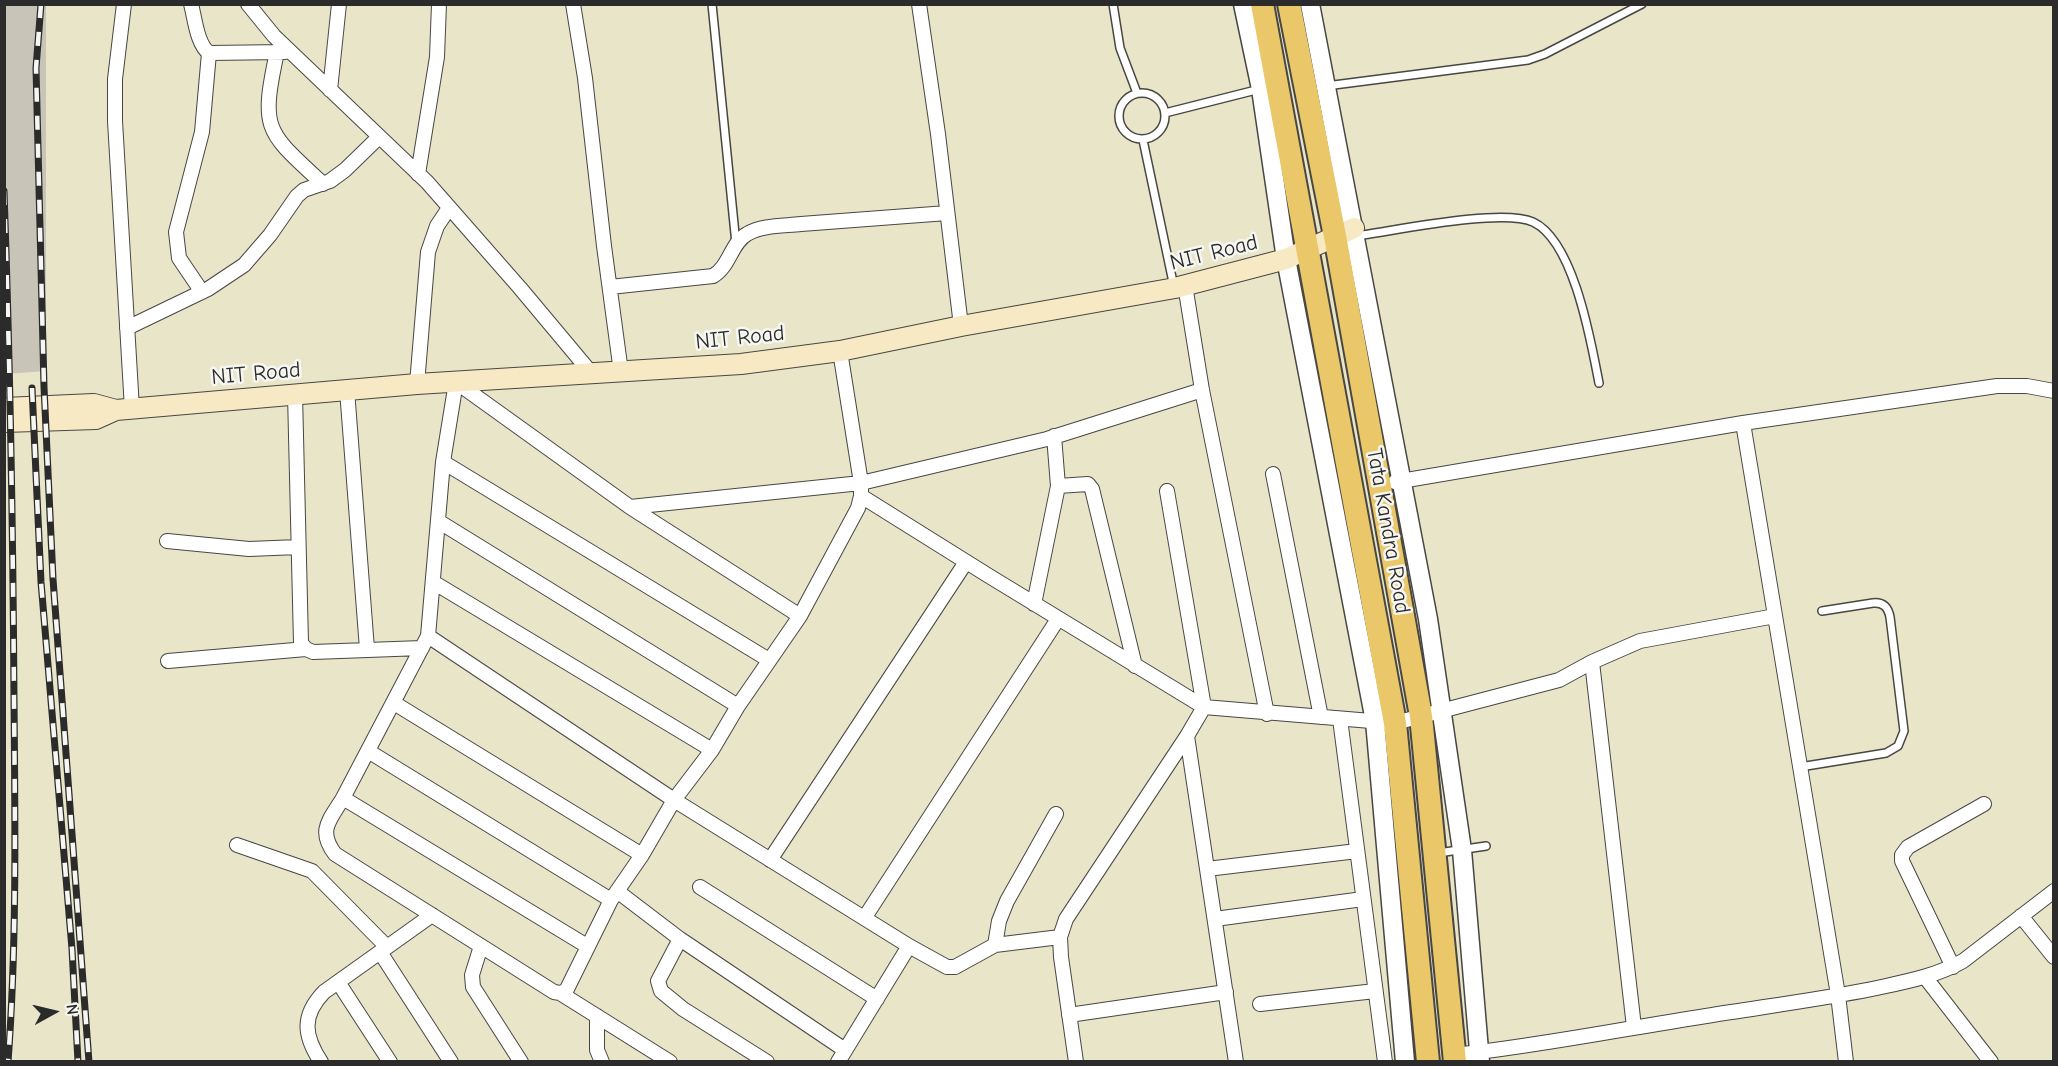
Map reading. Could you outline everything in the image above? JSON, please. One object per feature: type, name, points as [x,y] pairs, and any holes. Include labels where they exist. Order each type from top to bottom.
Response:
[{"type":"main road","name":"Tata Kandra Road","points":[[1262,4],[1269,88],[1306,249],[1385,722],[1428,1062]]},
{"type":"main road","name":"Tata Kandra Road","points":[[1289,4],[1348,234],[1379,487],[1404,621],[1431,714],[1434,854],[1454,1058]]},
{"type":"main road","name":"NIT Road","points":[[4,408],[94,404],[124,409],[417,384],[741,364],[840,351],[961,326],[1180,287],[1286,259],[1348,234]]},
{"type":"main road","name":"NIT Road","points":[[4,422],[96,419],[124,409]]},
{"type":"street","points":[[124,4],[115,79],[115,121],[127,328],[124,409]]},
{"type":"street","points":[[191,4],[201,41],[204,49],[209,53],[284,52]]},
{"type":"street","points":[[248,4],[284,52],[330,90],[418,174],[520,288],[592,374]]},
{"type":"street","points":[[330,90],[339,4]]},
{"type":"street","points":[[418,174],[437,57],[439,4]]},
{"type":"street","points":[[573,4],[585,78],[621,372]]},
{"type":"street","points":[[919,4],[961,326]]},
{"type":"street","points":[[1243,4],[1269,88],[1286,259],[1385,722],[1405,1062]]},
{"type":"street","points":[[1310,4],[1326,86],[1348,234],[1401,480],[1428,619],[1431,714],[1462,849],[1479,1057]]},
{"type":"street","points":[[284,52],[268,99],[272,131],[281,145],[324,184]]},
{"type":"street","points":[[202,292],[179,258],[176,232],[202,132],[209,53]]},
{"type":"street","points":[[127,328],[202,292],[244,265],[270,235],[297,196],[304,190],[324,184],[345,170],[379,136]]},
{"type":"street","points":[[417,384],[428,252],[437,226],[449,208]]},
{"type":"street","points":[[609,287],[713,276],[721,271],[741,238],[761,229],[947,213]]},
{"type":"street","points":[[1180,287],[1267,714]]},
{"type":"street","points":[[560,993],[566,991],[614,896],[642,855],[674,800],[711,750],[738,706],[800,616],[858,508],[861,489],[840,351]]},
{"type":"street","points":[[670,1062],[335,854],[324,834],[425,642],[433,582],[443,462],[456,382],[630,507],[800,616]]},
{"type":"street","points":[[1379,487],[1401,480],[1743,423],[1996,386],[2027,386],[2054,391]]},
{"type":"street","points":[[347,390],[367,649]]},
{"type":"street","points":[[630,507],[861,489],[1054,436],[1202,390]]},
{"type":"street","points":[[295,394],[300,633],[301,643],[306,649],[313,652],[367,649],[425,642],[770,860],[909,946],[947,966],[955,967],[995,945],[1060,937]]},
{"type":"street","points":[[1743,423],[1838,995],[1846,1062]]},
{"type":"street","points":[[1034,604],[1058,486],[1054,436]]},
{"type":"street","points":[[443,462],[769,660]]},
{"type":"street","points":[[1273,474],[1320,717]]},
{"type":"street","points":[[1058,486],[1088,484],[1092,489],[1136,666]]},
{"type":"street","points":[[861,489],[966,562],[1204,707],[1385,722],[1431,714],[1559,680],[1592,662],[1640,641],[1775,616]]},
{"type":"street","points":[[1076,1062],[1060,937],[1066,919],[1204,707],[1167,491]]},
{"type":"street","points":[[438,521],[738,706]]},
{"type":"street","points":[[167,540],[249,549],[298,547]]},
{"type":"street","points":[[770,860],[966,562]]},
{"type":"street","points":[[433,582],[711,750]]},
{"type":"street","points":[[865,917],[1058,619]]},
{"type":"street","points":[[1404,621],[1428,619]]},
{"type":"street","points":[[168,661],[306,649]]},
{"type":"street","points":[[1592,662],[1634,1027]]},
{"type":"street","points":[[394,703],[642,855]]},
{"type":"street","points":[[1340,719],[1385,1062]]},
{"type":"street","points":[[1187,736],[1236,1062]]},
{"type":"street","points":[[368,751],[614,896],[680,939],[842,1056],[909,946]]},
{"type":"street","points":[[343,798],[587,946]]},
{"type":"street","points":[[1953,967],[1902,861],[1902,855],[1908,848],[1984,804]]},
{"type":"street","points":[[995,945],[999,921],[1007,901],[1056,814]]},
{"type":"street","points":[[237,845],[312,871],[384,950],[451,1062]]},
{"type":"street","points":[[1207,869],[1357,851]]},
{"type":"street","points":[[700,887],[877,999]]},
{"type":"street","points":[[1454,1058],[1479,1057],[1634,1027],[1838,995],[1925,977],[1963,961],[2054,891]]},
{"type":"street","points":[[1215,919],[1363,899]]},
{"type":"street","points":[[321,1062],[308,1039],[306,1026],[316,1000],[432,915]]},
{"type":"street","points":[[2021,916],[2054,957]]},
{"type":"street","points":[[680,939],[658,981],[661,991],[683,1009],[767,1062]]},
{"type":"street","points":[[481,946],[472,975],[473,987],[521,1062]]},
{"type":"street","points":[[1925,977],[1991,1062]]},
{"type":"street","points":[[338,982],[390,1062]]},
{"type":"street","points":[[1260,1004],[1376,991]]},
{"type":"street","points":[[1069,1015],[1226,992]]},
{"type":"street","points":[[597,1016],[597,1050],[602,1062]]},
{"type":"lane","points":[[712,4],[736,246]]},
{"type":"lane","points":[[1113,4],[1120,48],[1137,93]]},
{"type":"lane","points":[[1326,86],[1528,60],[1545,54],[1642,4]]},
{"type":"lane","points":[[1165,113],[1269,88]]},
{"type":"lane","points":[[1137,93],[1152,95],[1163,106],[1165,113],[1162,128],[1151,138],[1143,140],[1128,135],[1119,123],[1118,115],[1124,101],[1137,93]]},
{"type":"lane","points":[[1143,140],[1180,287]]},
{"type":"lane","points":[[1348,234],[1485,218],[1516,218],[1532,222],[1546,231],[1559,249],[1576,287],[1584,310],[1599,383]]},
{"type":"lane","points":[[1800,767],[1886,753],[1899,746],[1904,731],[1890,617],[1885,606],[1873,603],[1822,610]]},
{"type":"lane","points":[[1434,854],[1486,846]]},
{"type":"shaded area","points":[[5,4],[46,5],[46,371],[5,374]]},
{"type":"railway","points":[[41,4],[36,68],[44,387],[53,579],[89,1062]]},
{"type":"railway","points":[[4,191],[11,445],[15,790],[14,926],[8,1062]]},
{"type":"railway","points":[[32,388],[41,582],[72,949],[78,1062]]}]
